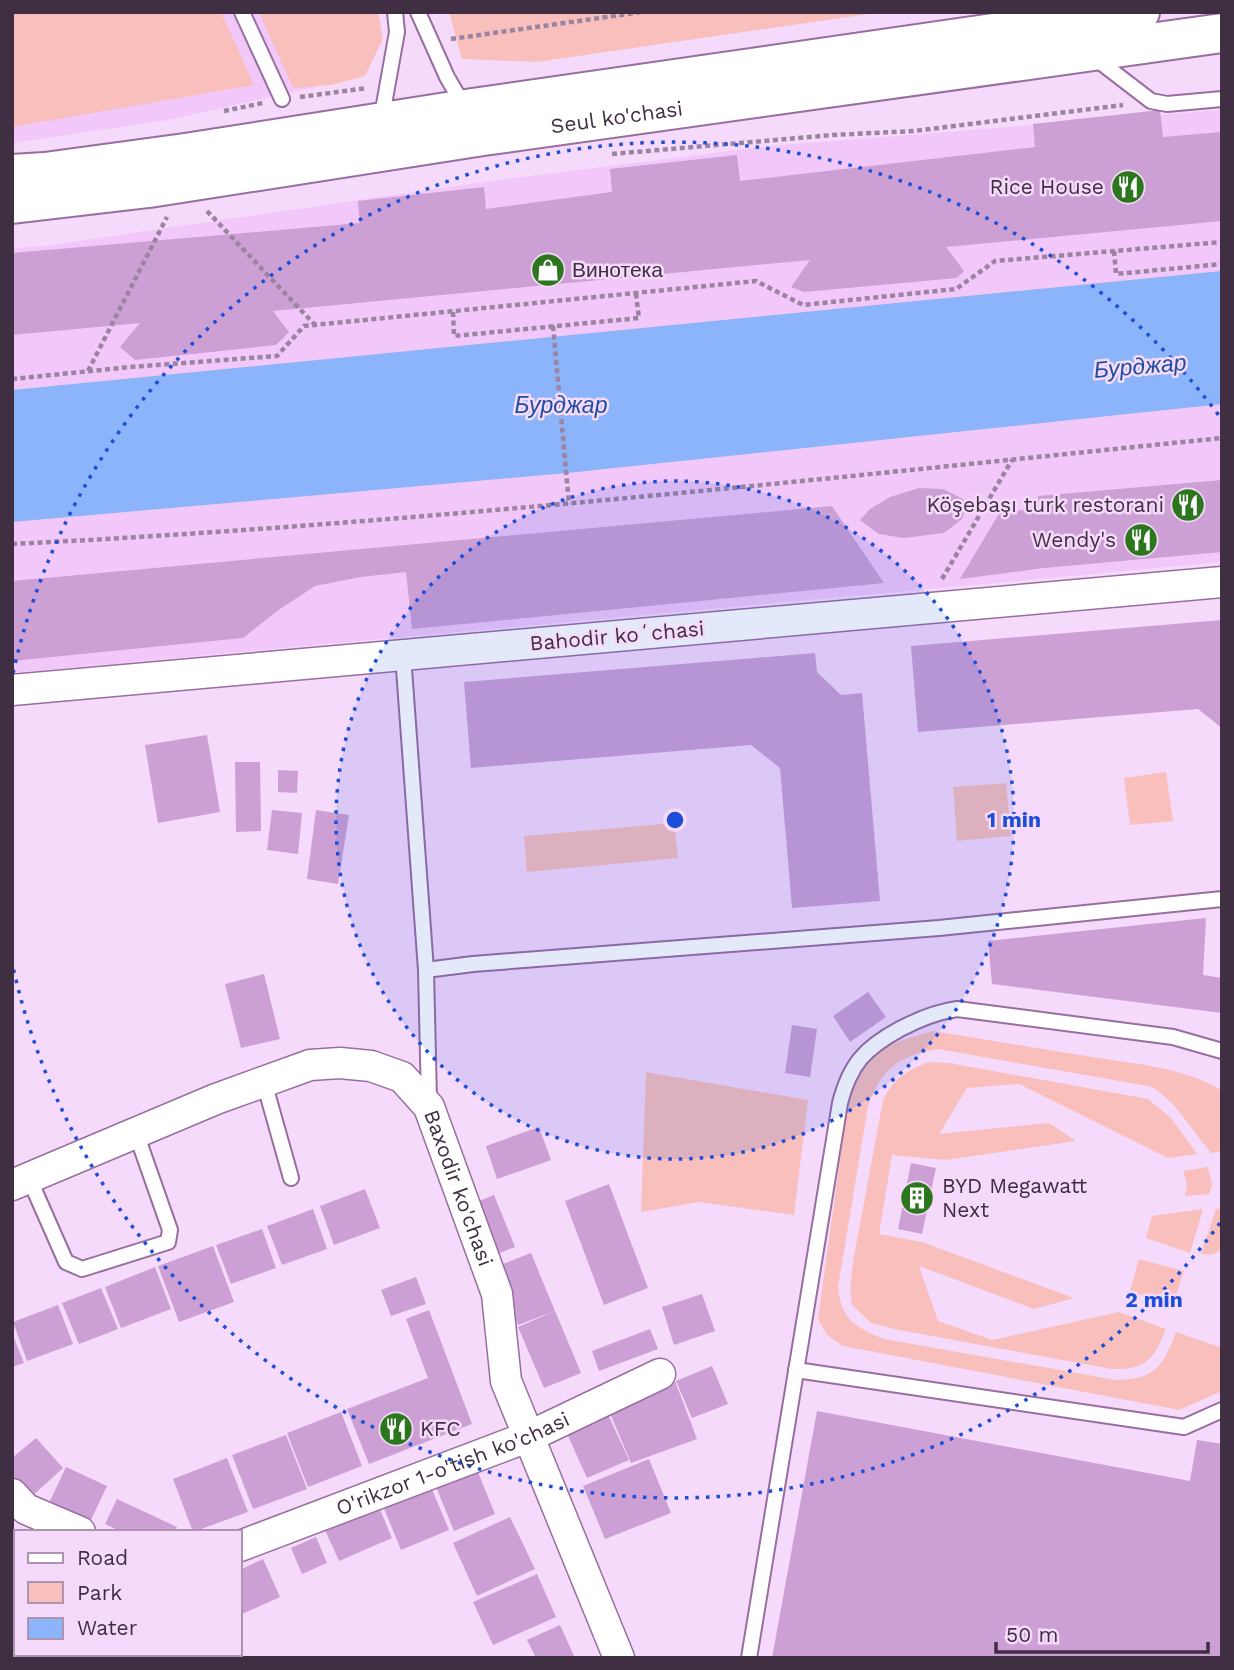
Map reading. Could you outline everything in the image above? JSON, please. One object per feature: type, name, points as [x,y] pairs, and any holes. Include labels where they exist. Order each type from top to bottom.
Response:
[{"type":"main road","name":"Seul ko'chasi","points":[[12,204],[149,188],[377,137],[1140,12]]},
{"type":"main road","name":"Seul ko'chasi","points":[[474,122],[1088,53],[1222,33]]},
{"type":"main road","name":"Seul ko'chasi","points":[[12,174],[46,172],[185,153],[377,137]]},
{"type":"street","name":"Bahodir koʻchasi","points":[[12,690],[1222,582]]},
{"type":"street","name":"Baxodir ko'chasi","points":[[21,1181],[216,1099],[310,1065],[340,1063],[371,1066],[402,1077],[429,1107],[497,1294],[506,1381],[618,1658]]},
{"type":"street","name":"O'rikzor 1-o'tish ko'chasi","points":[[242,1545],[530,1436],[660,1374]]},
{"type":"street","points":[[12,1494],[26,1509],[75,1530]]},
{"type":"lane","points":[[242,12],[282,99]]},
{"type":"lane","points":[[377,137],[397,32],[395,12]]},
{"type":"lane","points":[[418,12],[447,77],[474,122]]},
{"type":"lane","points":[[1088,53],[1151,102],[1167,104],[1222,99]]},
{"type":"lane","points":[[403,655],[426,970],[429,1107]]},
{"type":"lane","points":[[426,970],[473,964],[939,928],[1222,899]]},
{"type":"lane","points":[[748,1658],[840,1104],[854,1066],[874,1044],[918,1019],[957,1009],[1173,1037],[1222,1051]]},
{"type":"lane","points":[[264,1082],[291,1178]]},
{"type":"lane","points":[[21,1181],[66,1262],[73,1267],[82,1269],[168,1242],[170,1230],[136,1133]]},
{"type":"lane","points":[[796,1370],[1184,1427],[1222,1410]]},
{"type":"path","points":[[447,40],[642,12]]},
{"type":"path","points":[[610,155],[834,135],[914,131],[1151,102]]},
{"type":"path","points":[[199,211],[219,209]]},
{"type":"path","points":[[206,211],[315,326]]},
{"type":"path","points":[[154,219],[178,215]]},
{"type":"path","points":[[88,371],[168,217]]},
{"type":"path","points":[[12,379],[277,356],[304,326],[756,281],[803,305],[956,289],[995,261],[1222,242]]},
{"type":"path","points":[[1114,251],[1116,274],[1222,264]]},
{"type":"path","points":[[453,312],[454,336],[639,318],[636,294]]},
{"type":"path","points":[[553,326],[569,504]]},
{"type":"path","points":[[12,544],[133,538],[569,504],[1222,438]]},
{"type":"path","points":[[924,609],[1012,459]]},
{"type":"shaded area","points":[[12,12],[377,12],[365,76],[168,120],[12,143]]},
{"type":"shaded area","points":[[1222,110],[1222,562],[12,673],[12,248],[44,246],[490,181],[770,146]]},
{"type":"green space","points":[[12,12],[221,12],[254,85],[12,127]]},
{"type":"green space","points":[[259,12],[378,12],[383,39],[365,76],[331,85],[293,88]]},
{"type":"green space","points":[[449,12],[882,12],[537,62],[462,59]]},
{"type":"green space","points":[[1166,772],[1173,821],[1130,825],[1124,778]]},
{"type":"green space","points":[[1006,783],[1011,836],[957,841],[953,787]]},
{"type":"green space","points":[[674,823],[678,858],[527,872],[524,836]]},
{"type":"green space","points":[[933,1031],[1159,1068],[1208,1083],[1222,1091],[1222,1151],[1211,1153],[1173,1104],[1153,1087],[938,1049],[902,1060],[879,1082],[868,1106],[838,1287],[846,1314],[857,1326],[884,1339],[1116,1380],[1140,1377],[1156,1369],[1167,1354],[1176,1332],[1222,1348],[1222,1391],[1179,1410],[843,1346],[827,1335],[818,1319],[848,1101],[862,1070],[878,1052]]},
{"type":"green space","points":[[929,1062],[949,1063],[1148,1099],[1171,1118],[1197,1154],[1168,1158],[1019,1084],[967,1088],[939,1134],[1049,1123],[1076,1141],[946,1160],[892,1155],[879,1234],[922,1242],[1074,1298],[1034,1309],[919,1266],[938,1321],[992,1340],[1119,1312],[1166,1329],[1147,1361],[1133,1367],[1112,1369],[899,1330],[871,1323],[852,1305],[850,1290],[853,1262],[883,1100],[891,1086],[902,1076]]},
{"type":"green space","points":[[646,1072],[808,1100],[794,1215],[699,1202],[641,1212]]},
{"type":"green space","points":[[1208,1167],[1212,1185],[1209,1194],[1185,1196],[1187,1184],[1183,1171]]},
{"type":"green space","points":[[1222,1208],[1222,1247],[1213,1254],[1201,1254],[1216,1209]]},
{"type":"green space","points":[[1203,1209],[1190,1253],[1146,1238],[1152,1216]]},
{"type":"green space","points":[[1139,1259],[1184,1271],[1172,1307],[1130,1291]]},
{"type":"water","name":"Бурджар","points":[[1222,271],[1222,404],[567,473],[12,522],[12,390]]},
{"type":"building","points":[[1160,110],[1163,137],[1222,132],[1222,221],[946,247],[964,271],[957,278],[804,292],[791,287],[810,260],[273,311],[289,332],[276,345],[135,360],[120,347],[140,323],[12,335],[12,253],[360,223],[358,201],[484,187],[486,209],[612,192],[610,169],[737,155],[740,181],[1035,147],[1033,124]]},
{"type":"building","points":[[1222,480],[1222,552],[1044,568],[960,579],[1000,512],[1039,509],[1038,496]]},
{"type":"building","points":[[919,488],[943,489],[963,499],[967,505],[962,519],[944,533],[904,538],[879,534],[860,520],[870,509],[890,497]]},
{"type":"building","points":[[832,506],[884,583],[412,629],[406,572],[315,586],[243,638],[12,661],[12,581]]},
{"type":"building","points":[[1222,620],[1222,728],[1198,709],[918,732],[911,646]]},
{"type":"building","points":[[815,653],[817,672],[841,695],[862,693],[880,901],[792,908],[780,768],[751,745],[471,768],[464,682]]},
{"type":"building","points":[[207,735],[220,812],[158,823],[145,745]]},
{"type":"building","points":[[235,762],[260,762],[261,831],[236,832]]},
{"type":"building","points":[[278,770],[298,771],[297,793],[278,792]]},
{"type":"building","points":[[272,810],[302,813],[298,854],[267,850]]},
{"type":"building","points":[[316,810],[349,815],[338,884],[307,879]]},
{"type":"building","points":[[1206,918],[1203,975],[1222,978],[1222,1013],[992,984],[988,941]]},
{"type":"building","points":[[264,974],[280,1039],[241,1048],[225,984]]},
{"type":"building","points":[[868,992],[886,1017],[850,1042],[833,1016]]},
{"type":"building","points":[[792,1025],[817,1029],[810,1077],[785,1073]]},
{"type":"building","points":[[539,1127],[551,1160],[497,1179],[486,1146]]},
{"type":"building","name":"BYD Megawatt Next","points":[[911,1163],[936,1168],[922,1234],[898,1229]]},
{"type":"building","points":[[609,1184],[648,1288],[604,1305],[565,1201]]},
{"type":"building","points":[[365,1189],[380,1228],[334,1245],[320,1206]]},
{"type":"building","points":[[494,1195],[515,1247],[492,1256],[472,1204]]},
{"type":"building","points":[[313,1209],[327,1249],[282,1265],[267,1226]]},
{"type":"building","points":[[262,1229],[276,1268],[231,1284],[216,1245]]},
{"type":"building","points":[[213,1246],[234,1302],[179,1322],[158,1266]]},
{"type":"building","points":[[531,1253],[555,1311],[518,1325],[495,1267]]},
{"type":"building","points":[[155,1267],[171,1309],[121,1328],[105,1287]]},
{"type":"building","points":[[416,1277],[426,1304],[391,1316],[381,1290]]},
{"type":"building","points":[[101,1288],[118,1329],[79,1344],[62,1303]]},
{"type":"building","points":[[702,1294],[715,1331],[674,1345],[662,1307]]},
{"type":"building","points":[[58,1305],[73,1344],[27,1361],[13,1322]]},
{"type":"building","points":[[429,1310],[472,1424],[369,1464],[347,1409],[428,1378],[406,1319]]},
{"type":"building","points":[[555,1311],[581,1373],[544,1388],[518,1327]]},
{"type":"building","points":[[650,1329],[658,1349],[599,1371],[592,1351]]},
{"type":"building","points":[[12,1333],[24,1363],[12,1367]]},
{"type":"building","points":[[712,1366],[728,1404],[692,1418],[676,1381]]},
{"type":"building","points":[[675,1381],[697,1439],[631,1463],[607,1406]]},
{"type":"building","points":[[605,1408],[629,1460],[587,1478],[564,1427]]},
{"type":"building","points":[[817,1411],[1190,1481],[1197,1440],[1222,1444],[1222,1658],[772,1658]]},
{"type":"building","points":[[341,1412],[362,1466],[308,1487],[287,1433]]},
{"type":"building","points":[[286,1435],[307,1489],[253,1509],[232,1455]]},
{"type":"building","points":[[36,1438],[63,1468],[30,1498],[12,1478],[12,1458]]},
{"type":"building","points":[[227,1458],[248,1512],[192,1530],[173,1479]]},
{"type":"building","points":[[649,1459],[671,1513],[605,1539],[583,1486]]},
{"type":"building","points":[[66,1467],[107,1486],[90,1522],[49,1503]]},
{"type":"building","points":[[476,1467],[495,1514],[454,1531],[435,1484]]},
{"type":"building","points":[[431,1487],[449,1530],[401,1550],[383,1506]]},
{"type":"building","points":[[117,1499],[177,1527],[176,1530],[118,1530],[105,1524]]},
{"type":"building","points":[[379,1507],[392,1538],[339,1561],[325,1530]]},
{"type":"building","points":[[510,1517],[535,1569],[477,1596],[453,1543]]},
{"type":"building","points":[[12,1531],[14,1602],[12,1601]]},
{"type":"building","points":[[316,1537],[327,1563],[302,1574],[291,1548]]},
{"type":"building","points":[[263,1559],[280,1597],[242,1614],[242,1569]]},
{"type":"building","points":[[537,1574],[556,1617],[493,1645],[473,1602]]},
{"type":"building","points":[[12,1605],[14,1606],[13,1658]]},
{"type":"building","points":[[560,1625],[575,1658],[536,1658],[527,1640]]},
{"type":"place","name":"Rice House","points":[[1128,187]]},
{"type":"place","name":"Винотека","points":[[548,270]]},
{"type":"place","name":"Köşebaşı turk restorani","points":[[1188,505]]},
{"type":"place","name":"Wendy's","points":[[1141,540]]},
{"type":"place","name":"BYD Megawatt Next","points":[[917,1198]]},
{"type":"place","name":"KFC","points":[[396,1429]]}]
